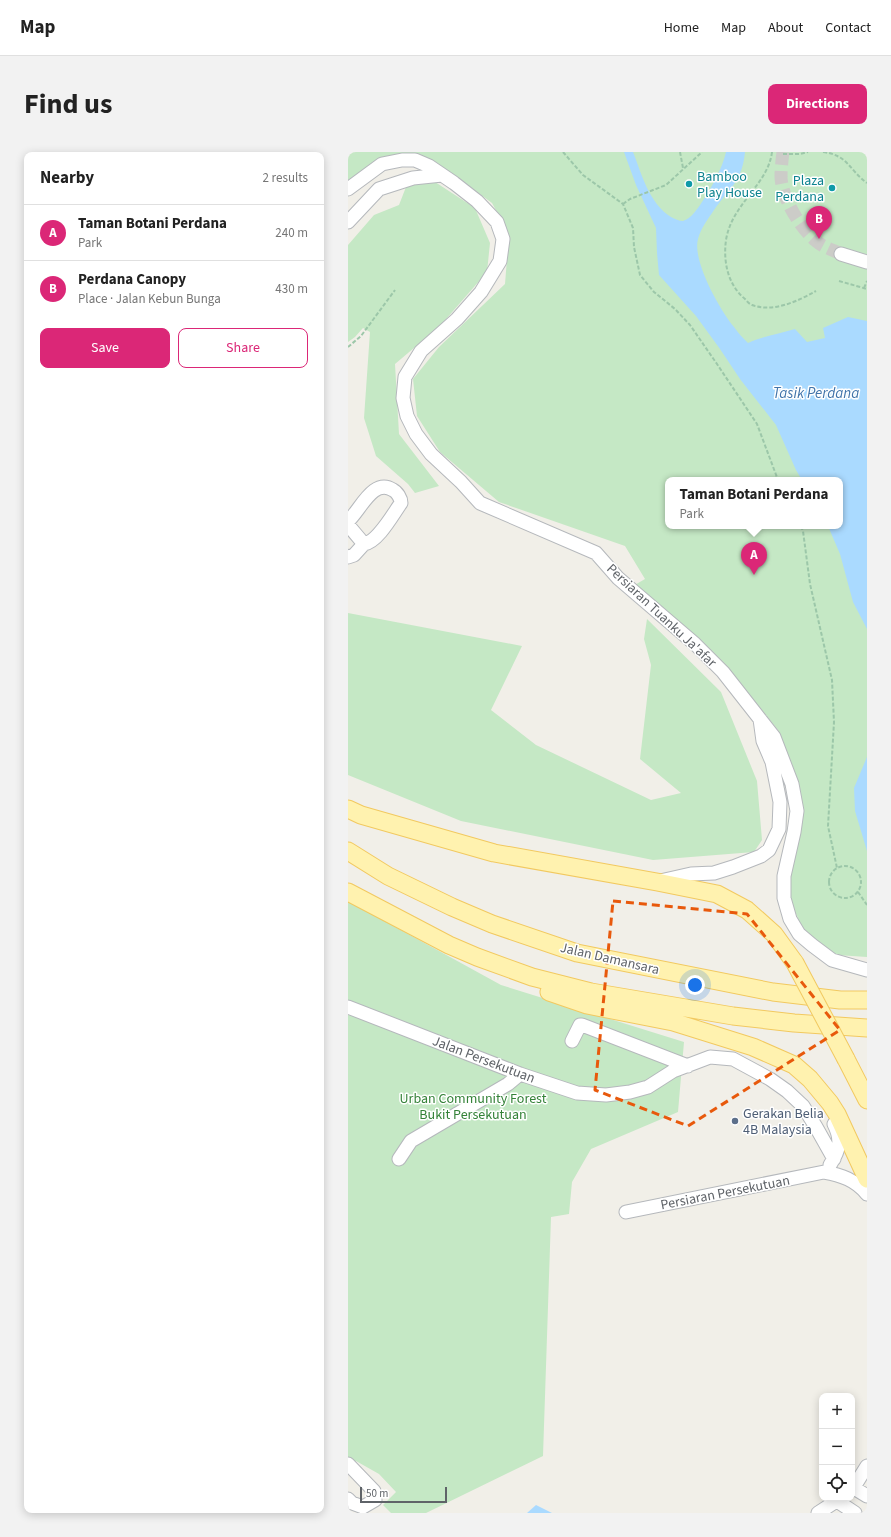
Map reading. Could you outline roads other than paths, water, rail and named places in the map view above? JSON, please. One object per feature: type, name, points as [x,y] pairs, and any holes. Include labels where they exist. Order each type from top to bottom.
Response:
[{"type":"main road","points":[[348,809],[361,815],[494,853],[717,894],[748,910],[774,934],[795,963],[867,1100]]},
{"type":"main road","name":"Jalan Damansara","points":[[348,851],[388,876],[452,907],[492,924],[576,953],[774,992],[840,1000],[867,1000]]},
{"type":"main road","points":[[348,892],[410,925],[477,957],[532,978],[591,992],[741,1017],[794,1023],[866,1028]]},
{"type":"main road","points":[[477,957],[512,979],[587,1005],[673,1022],[753,1047],[794,1065],[810,1079],[837,1114],[867,1179]]},
{"type":"main road","points":[[846,1059],[867,1084]]},
{"type":"street","points":[[407,160],[415,165],[417,171],[413,178]]},
{"type":"street","name":"Persiaran Tuanku Ja'afar","points":[[348,189],[382,164],[415,160],[429,166],[477,201],[497,222],[503,239],[500,261],[481,292],[457,319],[421,351],[405,377],[403,398],[406,416],[416,434],[431,454],[480,502],[596,553],[618,578],[695,644],[723,672],[774,737],[784,759],[792,784],[796,811],[794,832],[784,876],[784,898],[790,919],[799,934],[832,960],[867,970]]},
{"type":"street","points":[[348,222],[379,189],[413,178],[442,175]]},
{"type":"street","points":[[841,254],[867,262]]},
{"type":"street","points":[[348,521],[355,516],[372,491],[376,488],[391,488],[401,500],[380,532],[369,543],[364,544],[354,555],[348,557]]},
{"type":"street","points":[[348,525],[364,544]]},
{"type":"street","name":"Persiaran Tuanku Ja'afar","points":[[657,882],[691,874],[714,873],[761,856],[769,850],[779,829],[780,802],[772,762],[763,741],[759,717]]},
{"type":"street","name":"Jalan Persekutuan","points":[[348,1007],[520,1074],[577,1093],[606,1096],[630,1092],[648,1087],[673,1071],[710,1057],[733,1059],[770,1079],[787,1091],[802,1106],[834,1159]]},
{"type":"street","points":[[572,1042],[580,1026],[582,1025],[688,1066]]},
{"type":"street","points":[[399,1158],[411,1141],[508,1084],[520,1074]]},
{"type":"street","points":[[822,1093],[825,1105],[840,1135],[838,1149],[834,1159],[824,1172],[836,1174],[849,1180],[862,1188],[867,1194]]},
{"type":"street","name":"Persiaran Persekutuan","points":[[626,1212],[824,1172]]},
{"type":"street","points":[[348,1464],[374,1491],[375,1500],[362,1507],[352,1503],[348,1499]]},
{"type":"street","points":[[855,1486],[867,1467]]},
{"type":"street","points":[[855,1490],[867,1496]]},
{"type":"street","points":[[818,1513],[837,1501]]},
{"type":"street","points":[[840,1501],[855,1513]]},
{"type":"water","name":"Tasik Perdana","points":[[624,152],[633,152],[647,188],[657,204],[671,217],[683,221],[694,213],[706,196],[719,171],[726,152],[745,152],[738,177],[705,224],[698,239],[697,248],[699,260],[708,285],[728,319],[748,343],[795,329],[807,342],[825,338],[823,328],[848,317],[867,321],[867,629],[853,602],[840,554],[829,529],[843,529],[843,477],[800,477],[776,425],[740,379],[696,316],[659,275],[656,228],[636,185]]},
{"type":"water","points":[[867,757],[867,851],[855,811],[854,788]]},
{"type":"water","points":[[536,1505],[552,1513],[527,1513]]},
{"type":"tunnel","points":[[783,152],[781,174],[782,185],[788,203],[798,221],[816,241],[841,254]]},
{"type":"place","name":"Bamboo Play House","points":[[689,184]]},
{"type":"place","name":"Plaza Perdana","points":[[832,188]]},
{"type":"place","name":"Perdana Canopy","points":[[819,239]]},
{"type":"place","name":"Taman Botani Perdana","points":[[754,575]]},
{"type":"place","name":"Gerakan Belia 4B Malaysia","points":[[735,1121]]},
{"type":"park label","name":"Urban Community Forest Bukit Persekutuan","points":[[473,1106]]}]
